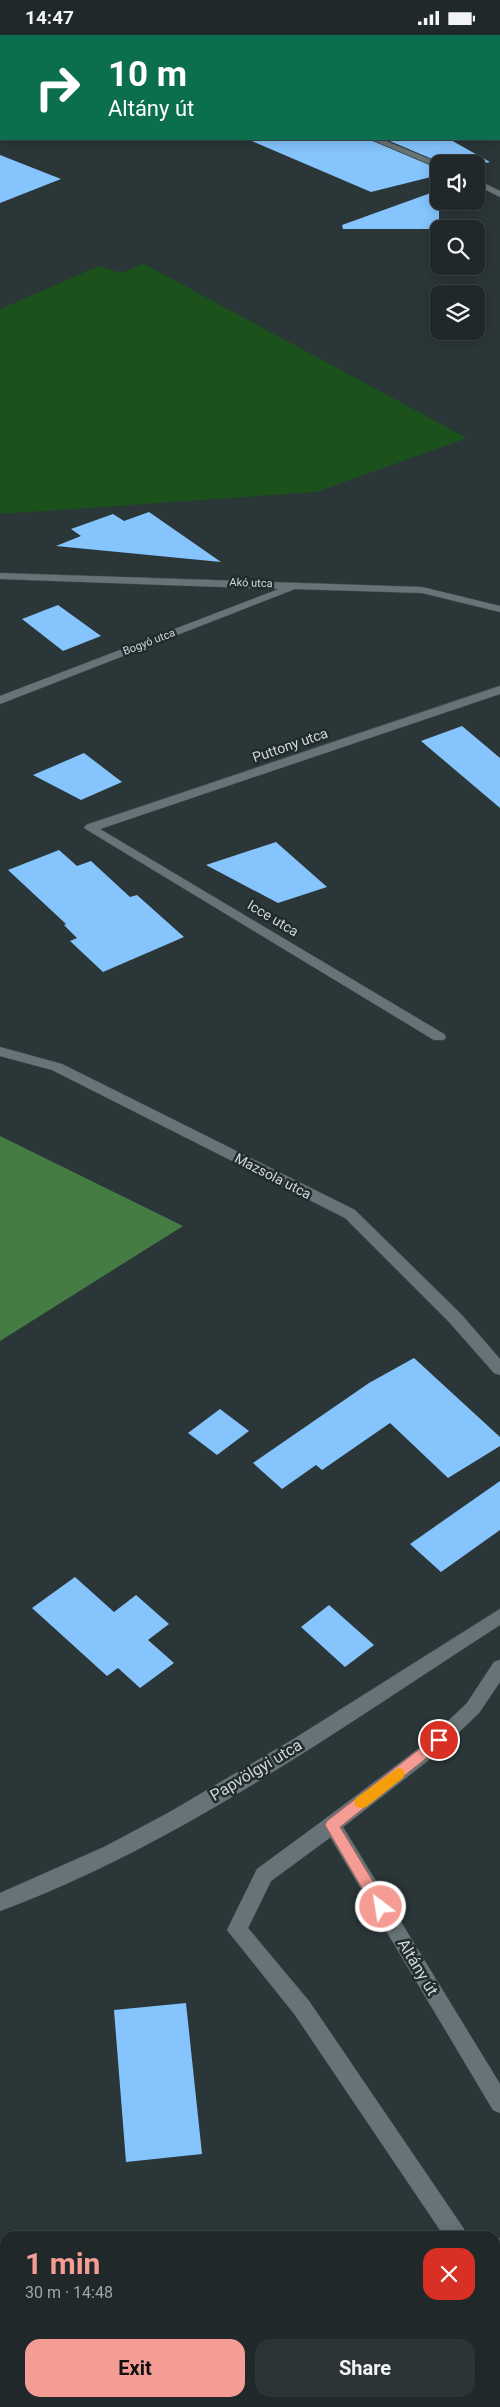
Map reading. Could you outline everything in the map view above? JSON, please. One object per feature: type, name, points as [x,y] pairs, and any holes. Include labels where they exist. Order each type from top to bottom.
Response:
[{"type":"street","points":[[376,140],[430,161]]},
{"type":"street","points":[[485,186],[500,195]]},
{"type":"street","name":"Akó utca","points":[[0,576],[422,590],[500,609]]},
{"type":"street","name":"Bogyó utca","points":[[0,700],[298,585]]},
{"type":"street","name":"Puttony utca","points":[[90,828],[500,689]]},
{"type":"street","name":"Icce utca","points":[[90,828],[439,1037]]},
{"type":"street","name":"Mazsola utca","points":[[0,1051],[57,1067],[350,1214],[455,1318],[500,1369]]},
{"type":"street","name":"Papvölgyi utca","points":[[0,1902],[99,1858],[174,1820],[306,1740],[500,1616]]},
{"type":"street","points":[[453,2231],[302,2008],[237,1930],[264,1875],[428,1751],[473,1708],[500,1667]]},
{"type":"street","name":"Altány út","points":[[332,1825],[500,2103]]},
{"type":"green space","points":[[144,264],[467,438],[316,492],[0,514],[0,309],[99,266],[121,273]]},
{"type":"green space","points":[[0,1136],[183,1226],[0,1341]]},
{"type":"building","points":[[249,140],[370,140],[430,165],[430,177],[371,192]]},
{"type":"building","points":[[387,140],[451,140],[478,155],[430,155],[430,158]]},
{"type":"building","points":[[0,155],[61,179],[0,203]]},
{"type":"building","points":[[430,193],[430,210],[439,210],[439,220],[430,220],[430,229],[343,229],[342,225]]},
{"type":"building","points":[[149,512],[221,562],[56,546],[81,536],[71,529],[113,514],[124,521]]},
{"type":"building","points":[[58,605],[101,636],[63,651],[22,619]]},
{"type":"building","points":[[462,726],[500,758],[500,808],[421,741]]},
{"type":"building","points":[[84,753],[122,782],[81,800],[33,775]]},
{"type":"building","points":[[276,842],[327,887],[278,903],[206,865]]},
{"type":"building","points":[[59,850],[77,866],[91,861],[130,897],[137,895],[184,937],[103,972],[70,941],[77,938],[64,925],[66,924],[8,870]]},
{"type":"building","points":[[414,1358],[500,1437],[500,1446],[448,1478],[390,1423],[322,1470],[316,1465],[282,1489],[253,1463],[369,1383]]},
{"type":"building","points":[[220,1409],[249,1431],[217,1455],[188,1433]]},
{"type":"building","points":[[500,1481],[500,1530],[441,1572],[410,1544]]},
{"type":"building","points":[[75,1577],[114,1612],[136,1595],[169,1624],[148,1640],[174,1663],[140,1688],[118,1668],[107,1676],[32,1608]]},
{"type":"building","points":[[329,1605],[374,1645],[345,1667],[301,1627]]},
{"type":"building","points":[[186,2003],[202,2154],[126,2162],[114,2010]]},
{"type":"slow traffic","points":[[361,1802],[398,1774]]},
{"type":"route","points":[[381,1907],[332,1825],[428,1751],[439,1740]]}]
